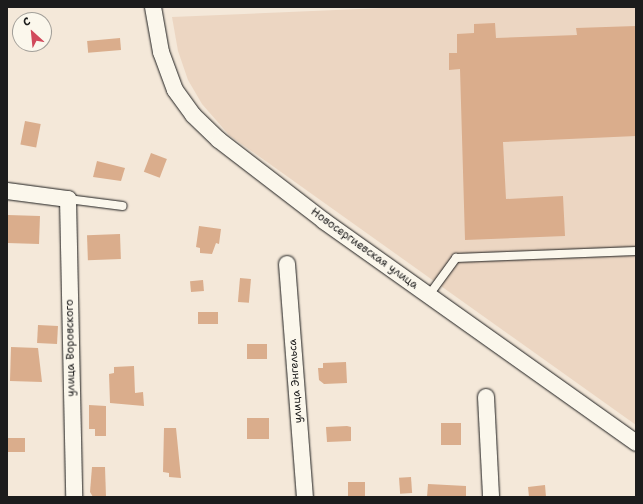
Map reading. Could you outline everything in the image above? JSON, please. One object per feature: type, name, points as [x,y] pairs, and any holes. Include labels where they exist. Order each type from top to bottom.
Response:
[{"type":"street","name":"Новосергиевская улица","points":[[153,7],[161,52],[175,90],[193,116],[218,140],[324,221],[636,443]]},
{"type":"street","points":[[7,192],[68,200]]},
{"type":"street","name":"улица Воровского","points":[[68,200],[74,497]]},
{"type":"street","name":"улица Энгельса","points":[[288,264],[305,497]]},
{"type":"street","points":[[486,397],[491,497]]},
{"type":"lane","points":[[68,200],[123,206]]},
{"type":"lane","points":[[429,295],[456,258],[636,251]]},
{"type":"shaded area","points":[[406,7],[636,7],[636,425],[229,135],[202,104],[188,80],[178,51],[172,17]]},
{"type":"building","points":[[495,23],[496,38],[577,35],[576,28],[636,26],[636,136],[503,142],[506,199],[563,196],[565,236],[465,240],[460,69],[449,70],[449,53],[457,53],[457,34],[474,33],[474,24]]},
{"type":"building","points":[[120,38],[121,50],[88,53],[87,41]]},
{"type":"building","points":[[25,121],[41,124],[36,148],[20,145]]},
{"type":"building","points":[[151,153],[167,159],[160,178],[144,172]]},
{"type":"building","points":[[97,161],[125,168],[121,181],[93,177]]},
{"type":"building","points":[[8,215],[40,216],[39,244],[7,243]]},
{"type":"building","points":[[199,226],[221,229],[219,244],[216,243],[212,254],[200,253],[200,248],[196,247]]},
{"type":"building","points":[[120,234],[121,259],[88,260],[87,235]]},
{"type":"building","points":[[240,278],[251,279],[249,303],[238,302]]},
{"type":"building","points":[[203,280],[204,291],[191,292],[190,281]]},
{"type":"building","points":[[198,312],[218,312],[218,324],[198,324]]},
{"type":"building","points":[[38,325],[58,326],[57,344],[37,343]]},
{"type":"building","points":[[247,344],[267,344],[267,359],[247,359]]},
{"type":"building","points":[[11,347],[38,348],[42,382],[10,381]]},
{"type":"building","points":[[346,362],[347,383],[324,384],[319,380],[318,368],[323,368],[323,363]]},
{"type":"building","points":[[134,366],[135,393],[143,392],[144,406],[110,403],[109,374],[114,373],[114,367]]},
{"type":"building","points":[[89,405],[106,406],[106,436],[95,436],[95,429],[89,429]]},
{"type":"building","points":[[247,418],[269,418],[269,439],[247,439]]},
{"type":"building","points":[[441,423],[461,423],[461,445],[441,445]]},
{"type":"building","points":[[326,427],[351,427],[351,441],[327,442]]},
{"type":"building","points":[[164,428],[176,428],[181,478],[169,477],[169,473],[163,472]]},
{"type":"building","points":[[7,438],[25,438],[25,452],[7,452]]},
{"type":"building","points":[[92,467],[105,467],[106,497],[93,497],[90,492]]},
{"type":"building","points":[[411,477],[412,493],[400,494],[399,478]]},
{"type":"building","points":[[348,482],[365,482],[365,497],[348,497]]},
{"type":"building","points":[[428,484],[466,486],[466,497],[427,497]]},
{"type":"building","points":[[545,485],[546,497],[529,497],[528,487]]}]
